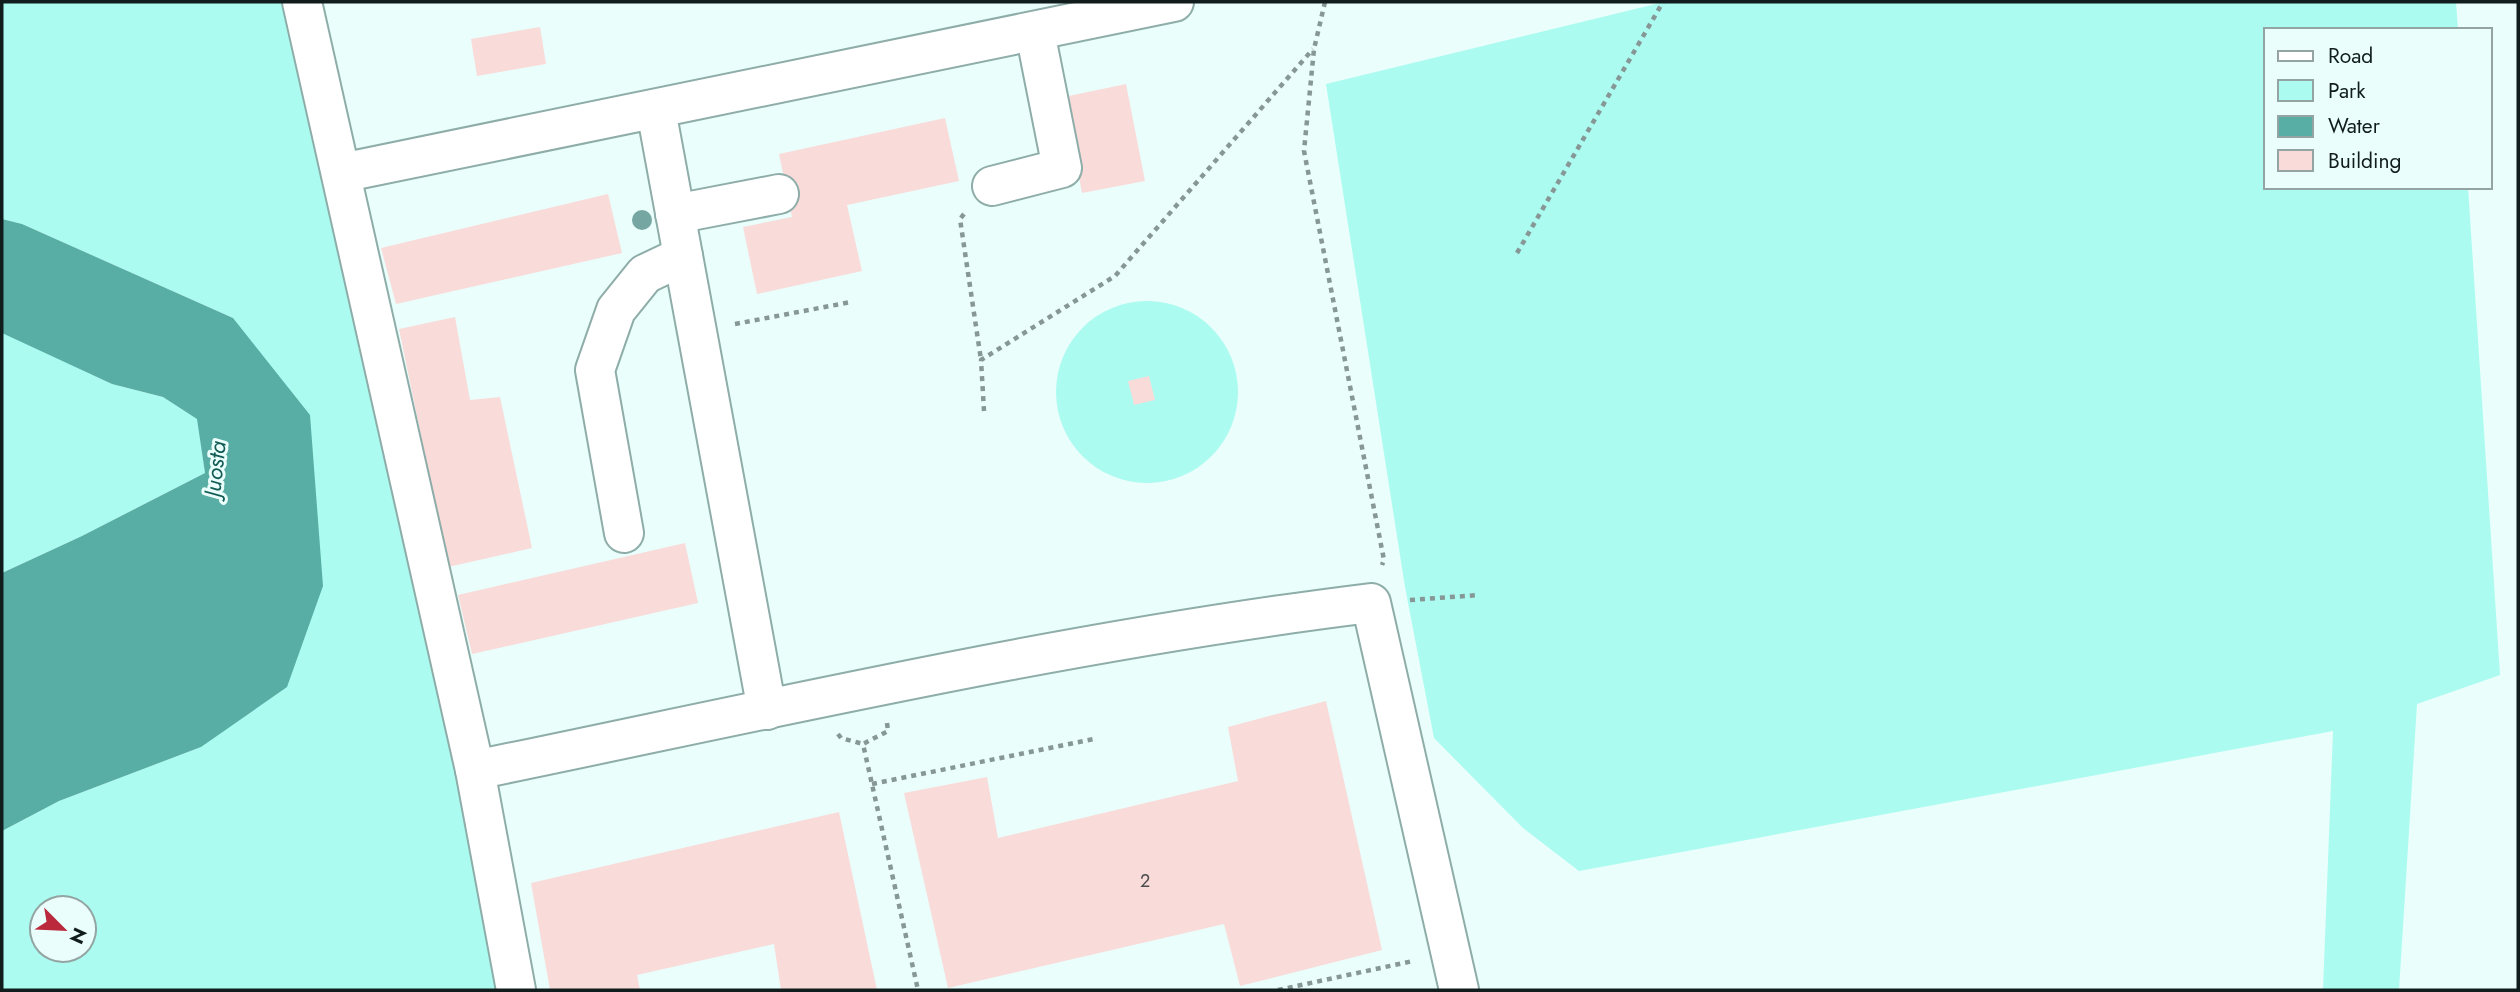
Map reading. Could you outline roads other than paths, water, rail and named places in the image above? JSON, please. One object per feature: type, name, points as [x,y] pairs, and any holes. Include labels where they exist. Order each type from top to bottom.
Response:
[{"type":"street","points":[[302,2],[475,770],[516,990]]},
{"type":"street","points":[[341,173],[1174,2]]},
{"type":"street","points":[[992,186],[1062,168],[1035,32]]},
{"type":"street","points":[[656,110],[767,710]]},
{"type":"street","points":[[675,214],[779,194]]},
{"type":"street","points":[[624,533],[595,370],[616,310],[645,274],[683,256]]},
{"type":"street","points":[[475,770],[1080,646],[1288,613],[1371,603],[1460,990]]},
{"type":"water","name":"Juosta","points":[[2,219],[22,224],[233,318],[310,415],[323,586],[287,687],[201,747],[59,801],[2,831],[2,573],[82,536],[205,473],[197,419],[163,397],[112,384],[2,333]]}]
